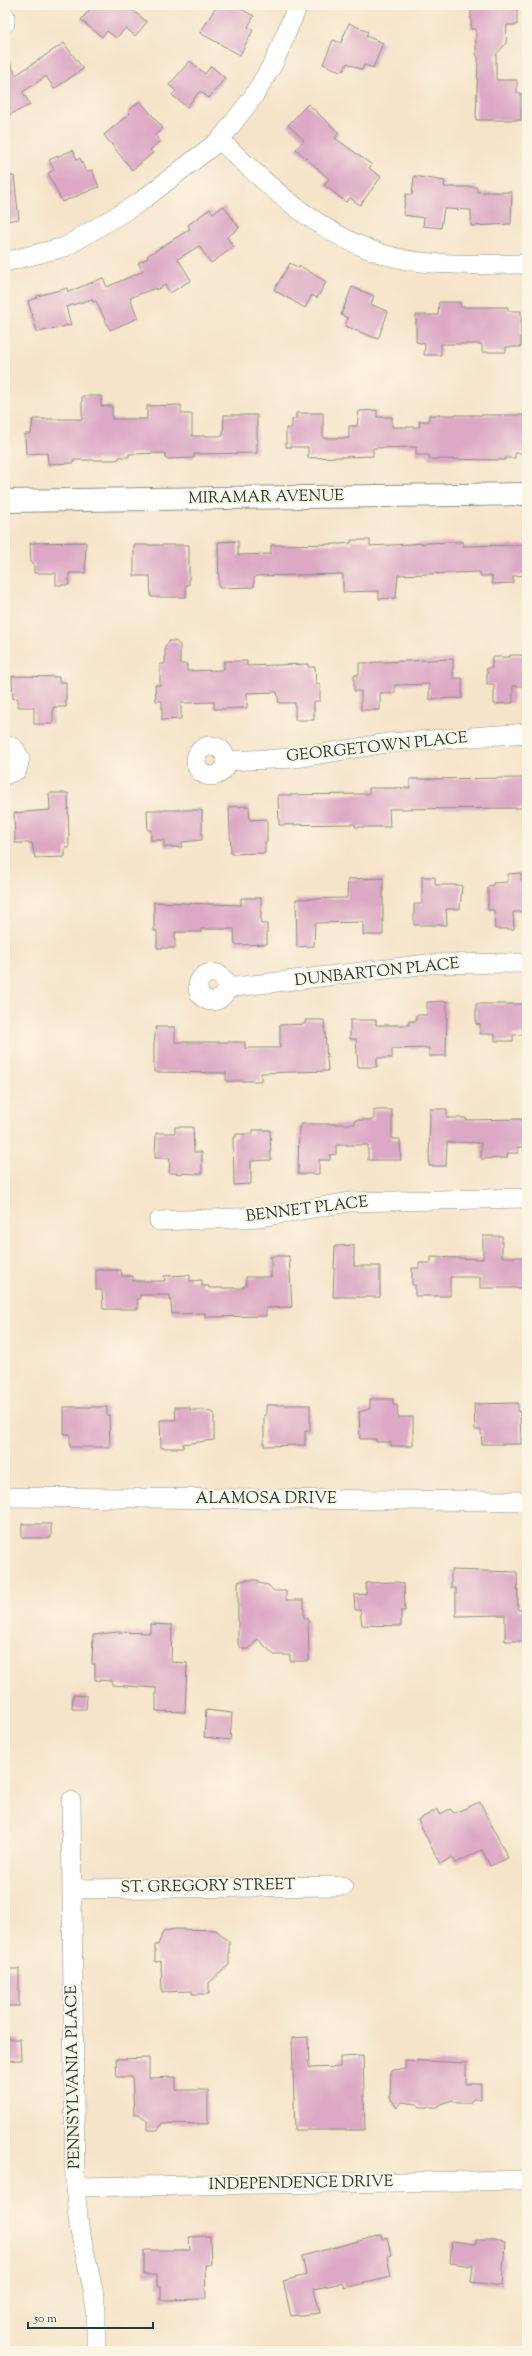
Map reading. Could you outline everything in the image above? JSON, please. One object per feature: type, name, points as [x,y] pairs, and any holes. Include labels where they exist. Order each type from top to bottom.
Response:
[{"type":"street","points":[[5,262],[65,247],[140,202],[220,140],[253,97],[274,62],[298,5]]},
{"type":"street","points":[[5,16],[5,23]]},
{"type":"street","points":[[220,140],[269,187],[302,213],[339,238],[382,254],[420,262],[460,264],[527,264]]},
{"type":"street","name":"MIRAMAR AVENUE","points":[[5,501],[527,494]]},
{"type":"street","name":"GEORGETOWN PLACE","points":[[226,761],[297,758],[387,743],[527,733]]},
{"type":"street","points":[[5,745],[14,748],[20,758],[17,770],[5,775]]},
{"type":"street","name":"DUNBARTON PLACE","points":[[227,988],[428,964],[527,963]]},
{"type":"street","name":"BENNET PLACE","points":[[159,1221],[261,1217],[349,1202],[527,1198]]},
{"type":"street","name":"ALAMOSA DRIVE","points":[[5,1497],[527,1501]]},
{"type":"street","name":"PENNSYLVANIA PLACE","points":[[71,1801],[75,2187],[79,2227],[93,2289],[96,2351]]},
{"type":"street","name":"ST. GREGORY STREET","points":[[73,1889],[343,1886]]},
{"type":"street","name":"INDEPENDENCE DRIVE","points":[[75,2187],[527,2180]]},
{"type":"building","points":[[93,5],[126,5],[147,22],[135,36],[126,28],[116,38],[107,31],[102,37],[81,20]]},
{"type":"building","points":[[217,5],[233,5],[254,16],[248,27],[253,30],[240,55],[200,33]]},
{"type":"building","points":[[499,6],[517,7],[517,25],[507,25],[506,43],[496,55],[496,80],[517,80],[517,93],[521,93],[521,120],[476,120],[478,58],[476,53],[476,29],[471,29],[471,8],[499,8]]},
{"type":"building","points":[[349,23],[368,32],[366,36],[383,43],[373,68],[364,65],[362,70],[347,63],[344,70],[340,71],[323,64],[333,40],[341,43]]},
{"type":"building","points":[[64,43],[83,69],[54,89],[46,76],[23,92],[30,105],[5,117],[5,53],[16,75]]},
{"type":"building","points":[[190,61],[205,74],[211,66],[225,78],[209,98],[200,91],[187,107],[172,95],[176,91],[169,85]]},
{"type":"building","points":[[140,101],[163,128],[155,135],[160,141],[150,150],[153,153],[132,170],[104,135],[130,113],[128,111]]},
{"type":"building","points":[[308,104],[339,133],[335,138],[372,165],[369,168],[381,177],[360,205],[350,198],[346,202],[324,185],[329,179],[296,149],[304,140],[288,125]]},
{"type":"building","points":[[73,150],[77,160],[80,158],[86,172],[92,170],[99,187],[62,202],[48,173],[54,170],[49,160]]},
{"type":"building","points":[[14,176],[19,219],[5,221],[5,177]]},
{"type":"building","points":[[414,176],[445,181],[444,187],[477,187],[477,192],[512,192],[511,224],[471,226],[471,210],[444,209],[441,228],[423,226],[424,218],[403,215],[406,194],[412,195]]},
{"type":"building","points":[[224,206],[239,228],[227,237],[234,247],[211,263],[199,246],[178,259],[191,280],[170,293],[165,285],[156,290],[155,288],[130,298],[138,318],[110,330],[96,301],[93,302],[92,299],[66,307],[71,325],[37,332],[28,301],[37,298],[37,296],[67,288],[68,292],[103,278],[107,287],[143,271],[138,263],[148,258],[147,256],[190,229],[188,225],[210,209],[213,213]]},
{"type":"building","points":[[290,263],[299,268],[300,266],[326,282],[317,298],[312,295],[305,308],[274,290]]},
{"type":"building","points":[[352,287],[374,296],[371,304],[388,312],[378,339],[345,326],[348,318],[341,315]]},
{"type":"building","points":[[439,302],[460,302],[460,307],[508,307],[508,311],[521,311],[521,347],[506,347],[506,352],[482,352],[482,344],[441,344],[441,355],[424,355],[425,344],[416,342],[416,315],[438,315]]},
{"type":"building","points":[[82,396],[101,396],[101,406],[112,406],[112,419],[147,419],[147,406],[181,405],[181,414],[192,414],[192,436],[223,436],[224,415],[257,415],[257,453],[194,454],[194,458],[166,459],[165,453],[129,454],[129,457],[119,457],[119,459],[115,460],[73,460],[74,463],[48,464],[47,453],[26,454],[25,434],[31,434],[33,419],[82,419]]},
{"type":"building","points":[[377,410],[377,417],[392,417],[392,427],[420,427],[419,421],[429,421],[429,415],[527,415],[527,453],[515,453],[515,458],[505,458],[505,460],[429,459],[429,455],[416,455],[416,447],[373,448],[373,456],[308,458],[308,447],[286,447],[286,428],[292,428],[292,419],[296,419],[296,413],[323,413],[323,438],[349,438],[349,426],[357,426],[359,411]]},
{"type":"building","points":[[351,540],[370,540],[370,546],[449,542],[463,542],[463,546],[527,545],[527,575],[513,576],[513,583],[492,584],[492,576],[480,576],[480,572],[398,575],[396,598],[379,599],[379,591],[343,592],[343,574],[256,576],[254,578],[254,587],[219,588],[218,542],[238,541],[238,555],[271,554],[271,545],[340,544],[351,543]]},
{"type":"building","points":[[86,542],[85,573],[69,573],[69,585],[56,585],[56,573],[34,573],[34,563],[31,563],[30,543]]},
{"type":"building","points":[[134,545],[189,545],[189,585],[186,585],[186,597],[151,597],[150,576],[134,576]]},
{"type":"building","points":[[169,641],[175,641],[180,645],[180,664],[187,664],[187,671],[222,670],[224,669],[224,661],[247,661],[247,666],[308,664],[308,667],[315,667],[316,684],[320,684],[320,701],[314,701],[314,720],[295,720],[295,703],[279,703],[277,692],[247,693],[247,708],[214,709],[214,702],[181,703],[181,719],[162,720],[162,701],[156,701],[155,685],[160,685],[160,664],[165,664],[165,646]]},
{"type":"building","points":[[510,655],[527,655],[527,686],[513,686],[513,703],[494,704],[494,684],[487,684],[487,668],[492,668],[492,657],[510,657]]},
{"type":"building","points":[[453,659],[453,678],[462,678],[462,698],[429,699],[429,684],[395,685],[395,693],[380,693],[380,710],[361,710],[361,691],[354,691],[354,675],[359,675],[359,663]]},
{"type":"building","points":[[12,676],[59,677],[59,682],[66,682],[66,707],[53,707],[53,724],[34,724],[34,707],[18,707],[18,698],[13,699]]},
{"type":"building","points":[[527,778],[527,808],[389,809],[390,827],[355,827],[355,824],[279,825],[278,795],[369,794],[369,788],[410,788],[410,779]]},
{"type":"building","points":[[49,793],[68,793],[69,848],[65,848],[65,857],[35,858],[32,843],[15,843],[14,813],[50,810]]},
{"type":"building","points":[[249,806],[250,820],[267,819],[267,842],[265,842],[265,853],[231,854],[229,807]]},
{"type":"building","points":[[147,810],[202,810],[202,840],[182,842],[182,847],[164,847],[164,840],[151,840],[151,830],[148,830]]},
{"type":"building","points":[[521,873],[521,880],[527,880],[527,912],[513,912],[514,929],[495,929],[494,910],[488,910],[488,886],[493,885],[493,883],[508,882],[508,874]]},
{"type":"building","points":[[422,877],[435,877],[435,885],[462,886],[460,909],[446,909],[447,925],[414,925],[414,904],[422,904]]},
{"type":"building","points":[[383,878],[383,935],[363,935],[363,922],[315,923],[314,946],[297,947],[296,899],[347,898],[348,879]]},
{"type":"building","points":[[241,898],[261,898],[261,924],[267,924],[267,944],[235,945],[234,929],[201,929],[201,932],[175,932],[175,948],[157,948],[157,931],[154,931],[154,902],[241,905]]},
{"type":"building","points":[[447,1001],[446,1056],[429,1056],[429,1048],[392,1049],[392,1058],[377,1058],[377,1067],[358,1067],[356,1039],[350,1039],[350,1020],[376,1020],[376,1025],[409,1025],[409,1021],[416,1021],[416,1015],[427,1015],[427,1002]]},
{"type":"building","points":[[476,1004],[527,1004],[527,1034],[513,1035],[513,1041],[495,1041],[495,1034],[480,1034],[480,1024],[476,1024]]},
{"type":"building","points":[[305,1020],[324,1020],[328,1071],[261,1073],[261,1081],[226,1081],[226,1073],[154,1072],[154,1044],[156,1027],[175,1027],[175,1042],[245,1042],[245,1048],[280,1048],[280,1025],[305,1024]]},
{"type":"building","points":[[430,1109],[447,1109],[447,1118],[466,1118],[466,1120],[522,1119],[525,1147],[518,1147],[518,1153],[508,1153],[507,1158],[481,1159],[481,1143],[447,1142],[446,1166],[429,1166]]},
{"type":"building","points":[[374,1110],[392,1110],[392,1139],[400,1139],[401,1160],[368,1160],[368,1145],[336,1145],[336,1154],[330,1155],[330,1160],[319,1160],[319,1174],[298,1174],[299,1127],[301,1127],[301,1124],[355,1124],[355,1120],[374,1120]]},
{"type":"building","points":[[175,1127],[193,1127],[194,1152],[202,1152],[202,1174],[169,1173],[170,1158],[155,1158],[156,1133],[175,1133]]},
{"type":"building","points":[[253,1130],[270,1130],[271,1160],[251,1161],[251,1184],[234,1185],[233,1137],[236,1137],[236,1134],[253,1134]]},
{"type":"building","points":[[483,1236],[502,1236],[502,1257],[527,1257],[527,1288],[480,1288],[480,1277],[450,1277],[450,1296],[415,1296],[415,1285],[412,1285],[412,1268],[419,1268],[419,1263],[431,1263],[431,1257],[483,1259]]},
{"type":"building","points":[[354,1245],[354,1266],[380,1266],[380,1297],[333,1297],[335,1246]]},
{"type":"building","points":[[271,1256],[289,1256],[292,1307],[266,1308],[266,1316],[205,1317],[205,1313],[172,1314],[170,1295],[140,1295],[140,1299],[137,1299],[138,1309],[103,1309],[102,1290],[96,1290],[96,1270],[121,1270],[122,1276],[133,1276],[133,1281],[165,1281],[164,1276],[190,1275],[190,1281],[202,1280],[202,1286],[209,1286],[209,1288],[243,1288],[243,1286],[246,1286],[246,1277],[271,1277]]},
{"type":"building","points":[[370,1399],[393,1399],[393,1405],[397,1405],[398,1417],[413,1417],[413,1446],[391,1446],[391,1442],[376,1442],[376,1439],[360,1439],[359,1412],[370,1409]]},
{"type":"building","points":[[518,1403],[518,1412],[520,1412],[521,1444],[482,1444],[481,1430],[475,1430],[474,1404]]},
{"type":"building","points":[[266,1405],[310,1405],[310,1431],[305,1431],[305,1445],[264,1446],[264,1415],[266,1415]]},
{"type":"building","points":[[64,1407],[107,1407],[107,1415],[109,1415],[110,1447],[70,1447],[70,1434],[64,1434]]},
{"type":"building","points":[[175,1407],[190,1407],[190,1410],[204,1410],[214,1413],[214,1440],[183,1444],[183,1448],[161,1448],[160,1420],[176,1420]]},
{"type":"building","points":[[22,1524],[51,1524],[51,1538],[22,1538]]},
{"type":"building","points":[[451,1570],[517,1572],[518,1610],[524,1610],[525,1641],[505,1641],[505,1615],[456,1616],[456,1588],[451,1588]]},
{"type":"building","points":[[245,1580],[258,1580],[258,1583],[268,1585],[274,1591],[286,1591],[286,1600],[304,1600],[304,1618],[308,1618],[309,1661],[290,1661],[290,1655],[274,1655],[258,1639],[249,1649],[242,1649],[238,1644],[238,1582]]},
{"type":"building","points":[[398,1582],[404,1584],[405,1611],[401,1611],[401,1626],[362,1625],[360,1610],[355,1610],[354,1595],[366,1594],[366,1583]]},
{"type":"building","points":[[150,1624],[172,1625],[171,1662],[187,1663],[185,1712],[156,1711],[156,1688],[112,1685],[112,1681],[95,1680],[95,1664],[92,1664],[93,1635],[118,1632],[150,1633]]},
{"type":"building","points":[[73,1695],[87,1696],[86,1709],[72,1709]]},
{"type":"building","points":[[206,1710],[232,1713],[230,1740],[204,1737]]},
{"type":"building","points":[[480,1802],[508,1858],[490,1866],[482,1850],[456,1863],[452,1857],[440,1864],[418,1820],[438,1809],[440,1814],[450,1809],[454,1813]]},
{"type":"building","points":[[176,1929],[216,1930],[229,1942],[229,1965],[209,1983],[209,1994],[192,1994],[192,1991],[162,1992],[161,1961],[155,1962],[155,1945],[158,1945],[163,1931]]},
{"type":"building","points":[[5,1969],[19,1969],[19,2006],[5,2006]]},
{"type":"building","points":[[308,2037],[309,2068],[340,2067],[340,2057],[363,2056],[365,2130],[295,2130],[292,2038]]},
{"type":"building","points":[[5,2039],[20,2039],[21,2060],[5,2061]]},
{"type":"building","points":[[149,2058],[149,2078],[176,2077],[176,2090],[208,2090],[208,2124],[162,2123],[158,2130],[147,2130],[147,2121],[139,2114],[134,2114],[132,2077],[117,2077],[116,2059]]},
{"type":"building","points":[[405,2060],[466,2063],[466,2084],[481,2084],[481,2099],[473,2099],[470,2103],[456,2103],[453,2100],[440,2104],[437,2107],[420,2107],[417,2104],[402,2102],[397,2108],[390,2098],[391,2073],[393,2070],[405,2069]]},
{"type":"building","points":[[381,2235],[382,2239],[387,2237],[391,2255],[387,2256],[391,2277],[344,2288],[342,2283],[314,2289],[320,2313],[291,2316],[283,2281],[306,2275],[302,2256]]},
{"type":"building","points":[[210,2236],[211,2265],[205,2265],[206,2299],[161,2300],[161,2287],[157,2287],[157,2275],[144,2275],[144,2250],[190,2250],[189,2237]]},
{"type":"building","points":[[476,2240],[494,2240],[505,2242],[502,2286],[471,2282],[473,2266],[450,2263],[452,2241],[476,2244]]}]
